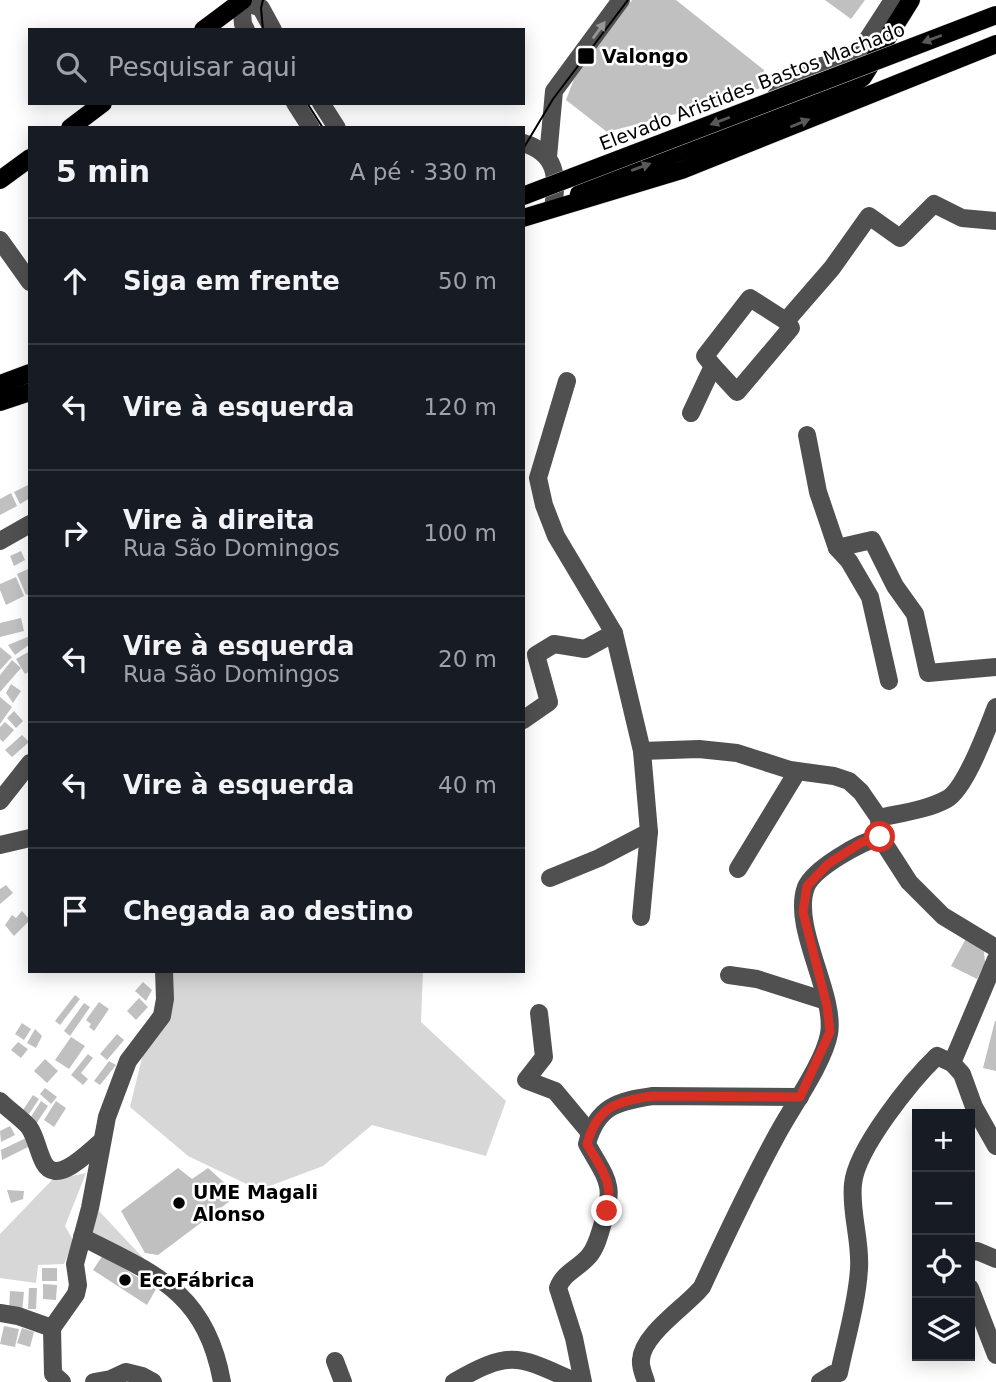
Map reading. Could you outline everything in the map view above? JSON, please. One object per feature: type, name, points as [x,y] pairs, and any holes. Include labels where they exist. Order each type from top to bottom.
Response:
[{"type":"main road","points":[[206,28],[242,0]]},
{"type":"main road","points":[[556,207],[597,183],[821,99],[858,82],[911,0]]},
{"type":"main road","name":"Elevado Aristides Bastos Machado","points":[[525,195],[996,15]]},
{"type":"main road","points":[[525,217],[682,170],[996,44]]},
{"type":"main road","points":[[73,126],[100,105]]},
{"type":"main road","points":[[0,180],[28,159]]},
{"type":"main road","points":[[0,384],[28,378]]},
{"type":"main road","points":[[0,402],[28,378]]},
{"type":"street","points":[[245,28],[242,0],[261,8],[272,28]]},
{"type":"street","points":[[761,122],[781,89],[795,75],[857,53],[893,0]]},
{"type":"street","points":[[556,207],[554,174],[548,157],[554,92],[617,2]]},
{"type":"street","points":[[296,105],[310,126]]},
{"type":"street","points":[[322,105],[336,126]]},
{"type":"street","points":[[525,144],[548,157]]},
{"type":"street","points":[[786,321],[836,263],[869,216],[900,238],[934,204],[962,218],[996,221]]},
{"type":"street","points":[[0,240],[28,279]]},
{"type":"street","points":[[750,298],[786,321],[791,328],[737,392],[713,366],[705,356],[750,298]]},
{"type":"street","points":[[691,413],[713,366]]},
{"type":"street","points":[[567,381],[538,478],[544,505],[556,536],[614,633],[642,751],[649,832],[641,918]]},
{"type":"street","points":[[807,435],[818,492],[837,548],[849,561],[870,597],[889,681]]},
{"type":"street","points":[[0,541],[28,525]]},
{"type":"street","points":[[837,548],[872,540],[895,586],[915,614],[928,673],[996,667]]},
{"type":"street","points":[[525,719],[549,702],[536,655],[555,644],[585,649],[614,633]]},
{"type":"street","points":[[878,818],[934,804],[950,797],[960,787],[996,707]]},
{"type":"street","points":[[642,751],[699,749],[737,753],[797,772],[834,776],[849,781],[861,792],[878,818],[880,837],[909,882],[943,916],[996,948]]},
{"type":"street","points":[[0,801],[28,766]]},
{"type":"street","points":[[738,869],[797,772]]},
{"type":"street","points":[[550,878],[599,858],[649,832]]},
{"type":"street","points":[[646,1382],[640,1360],[643,1350],[664,1324],[702,1287],[754,1177],[800,1097],[830,1032],[803,912],[807,886],[828,864],[862,842],[880,837]]},
{"type":"street","points":[[0,845],[28,838]]},
{"type":"street","points":[[952,1063],[996,958]]},
{"type":"street","points":[[62,1382],[53,1374],[52,1328],[76,1294],[78,1285],[75,1264],[107,1117],[128,1061],[162,1016],[165,999],[164,973]]},
{"type":"street","points":[[729,975],[757,979],[825,1002]]},
{"type":"street","points":[[539,1013],[544,1057],[526,1080],[555,1091],[589,1139],[610,1187],[610,1199],[596,1245],[589,1256],[562,1279],[558,1288],[574,1338],[583,1382]]},
{"type":"street","points":[[820,1382],[839,1373],[856,1293],[859,1251],[852,1200],[853,1180],[878,1130],[918,1074],[937,1056],[952,1063],[962,1074],[974,1107],[996,1146]]},
{"type":"street","points":[[589,1139],[603,1111],[635,1098],[800,1097]]},
{"type":"street","points":[[0,1101],[30,1128],[45,1167],[53,1171],[76,1163],[102,1141]]},
{"type":"street","points":[[82,1237],[145,1269],[173,1288],[203,1324],[214,1345],[222,1382]]},
{"type":"street","points":[[975,1251],[996,1259]]},
{"type":"street","points":[[974,1298],[996,1355]]},
{"type":"street","points":[[0,1313],[18,1316],[52,1328]]},
{"type":"street","points":[[454,1382],[491,1362],[516,1359],[576,1382]]},
{"type":"street","points":[[335,1361],[343,1382]]},
{"type":"street","points":[[94,1382],[111,1379],[126,1372],[153,1382]]},
{"type":"shaded area","points":[[163,973],[423,973],[421,1022],[506,1101],[486,1156],[372,1125],[323,1166],[259,1190],[188,1156],[130,1107]]},
{"type":"shaded area","points":[[86,1173],[65,1226],[74,1242],[64,1264],[38,1265],[36,1283],[0,1278],[0,1234],[52,1180]]},
{"type":"shaded area","points":[[99,1211],[145,1260],[89,1234]]},
{"type":"building","points":[[632,0],[676,0],[764,70],[760,88],[733,99],[607,132],[566,100],[574,79]]},
{"type":"building","points":[[825,0],[865,0],[851,19]]},
{"type":"building","points":[[28,485],[28,499],[20,504],[14,492]]},
{"type":"building","points":[[11,493],[17,506],[0,515],[0,499]]},
{"type":"building","points":[[21,551],[25,560],[14,566],[10,556]]},
{"type":"building","points":[[28,569],[26,595],[17,574]]},
{"type":"building","points":[[16,577],[24,596],[6,605],[0,584]]},
{"type":"building","points":[[21,618],[24,631],[0,637],[0,623]]},
{"type":"building","points":[[28,637],[28,645],[15,655],[8,645]]},
{"type":"building","points":[[0,647],[12,657],[0,670]]},
{"type":"building","points":[[28,652],[28,672],[25,674],[16,659]]},
{"type":"building","points":[[12,660],[21,668],[0,692],[0,675]]},
{"type":"building","points":[[11,684],[21,691],[13,703],[6,693]]},
{"type":"building","points":[[0,697],[12,707],[0,724]]},
{"type":"building","points":[[14,711],[23,721],[16,728],[7,718]]},
{"type":"building","points":[[5,722],[14,730],[3,742],[0,739],[0,727]]},
{"type":"building","points":[[22,735],[28,741],[12,757],[5,750]]},
{"type":"building","points":[[6,885],[13,893],[0,904],[0,889]]},
{"type":"building","points":[[22,911],[28,922],[14,936],[5,925],[12,915],[16,918]]},
{"type":"building","points":[[969,933],[981,941],[984,952],[985,963],[977,979],[951,966]]},
{"type":"building","points":[[143,982],[152,990],[146,1001],[135,991]]},
{"type":"building","points":[[75,995],[80,999],[60,1025],[55,1021]]},
{"type":"building","points":[[139,998],[148,1007],[136,1020],[127,1011]]},
{"type":"building","points":[[99,1002],[109,1009],[94,1031],[86,1020]]},
{"type":"building","points":[[84,1003],[90,1007],[70,1036],[64,1031]]},
{"type":"building","points":[[996,1021],[996,1071],[983,1068]]},
{"type":"building","points":[[22,1023],[31,1029],[24,1040],[15,1034]]},
{"type":"building","points":[[35,1029],[42,1036],[36,1048],[27,1043]]},
{"type":"building","points":[[117,1034],[124,1040],[107,1060],[100,1054]]},
{"type":"building","points":[[71,1037],[85,1046],[69,1069],[55,1060]]},
{"type":"building","points":[[18,1042],[28,1049],[21,1058],[11,1050]]},
{"type":"building","points":[[88,1054],[93,1058],[81,1073],[88,1079],[83,1085],[71,1075]]},
{"type":"building","points":[[45,1059],[58,1071],[47,1083],[34,1071]]},
{"type":"building","points":[[109,1061],[116,1065],[100,1085],[94,1081]]},
{"type":"building","points":[[45,1088],[57,1097],[51,1104],[40,1094]]},
{"type":"building","points":[[33,1095],[39,1099],[29,1114],[23,1110]]},
{"type":"building","points":[[41,1101],[48,1106],[36,1124],[29,1120]]},
{"type":"building","points":[[56,1101],[66,1108],[54,1127],[44,1120]]},
{"type":"building","points":[[10,1126],[15,1135],[1,1142],[0,1131]]},
{"type":"building","points":[[26,1138],[30,1146],[2,1160],[1,1150]]},
{"type":"building","name":"UME Magali Alonso","points":[[178,1168],[192,1179],[208,1168],[238,1195],[158,1255],[145,1253],[121,1211]]},
{"type":"building","points":[[7,1190],[24,1191],[23,1199],[11,1203]]},
{"type":"building","name":"EcoFábrica","points":[[103,1255],[156,1289],[147,1305],[93,1270]]},
{"type":"building","points":[[42,1268],[57,1268],[57,1281],[42,1281]]},
{"type":"building","points":[[43,1284],[57,1285],[56,1300],[43,1299]]},
{"type":"building","points":[[29,1288],[37,1288],[36,1309],[28,1309]]},
{"type":"building","points":[[10,1291],[24,1292],[22,1312],[9,1311]]},
{"type":"building","points":[[4,1326],[19,1329],[15,1347],[0,1344]]},
{"type":"building","points":[[22,1328],[34,1332],[30,1347],[17,1343]]},
{"type":"tram line","points":[[263,0],[263,28]]},
{"type":"tram line","points":[[525,146],[553,99],[628,0]]},
{"type":"tram line","points":[[308,105],[322,126]]},
{"type":"place","name":"Valongo","points":[[586,56]]},
{"type":"place","name":"UME Magali Alonso","points":[[179,1203]]},
{"type":"place","name":"EcoFábrica","points":[[125,1280]]},
{"type":"route","points":[[607,1211],[610,1187],[605,1173],[587,1144],[598,1119],[609,1107],[635,1098],[653,1096],[800,1097],[830,1032],[827,1006],[803,912],[807,886],[828,864],[862,842],[880,837]]}]
